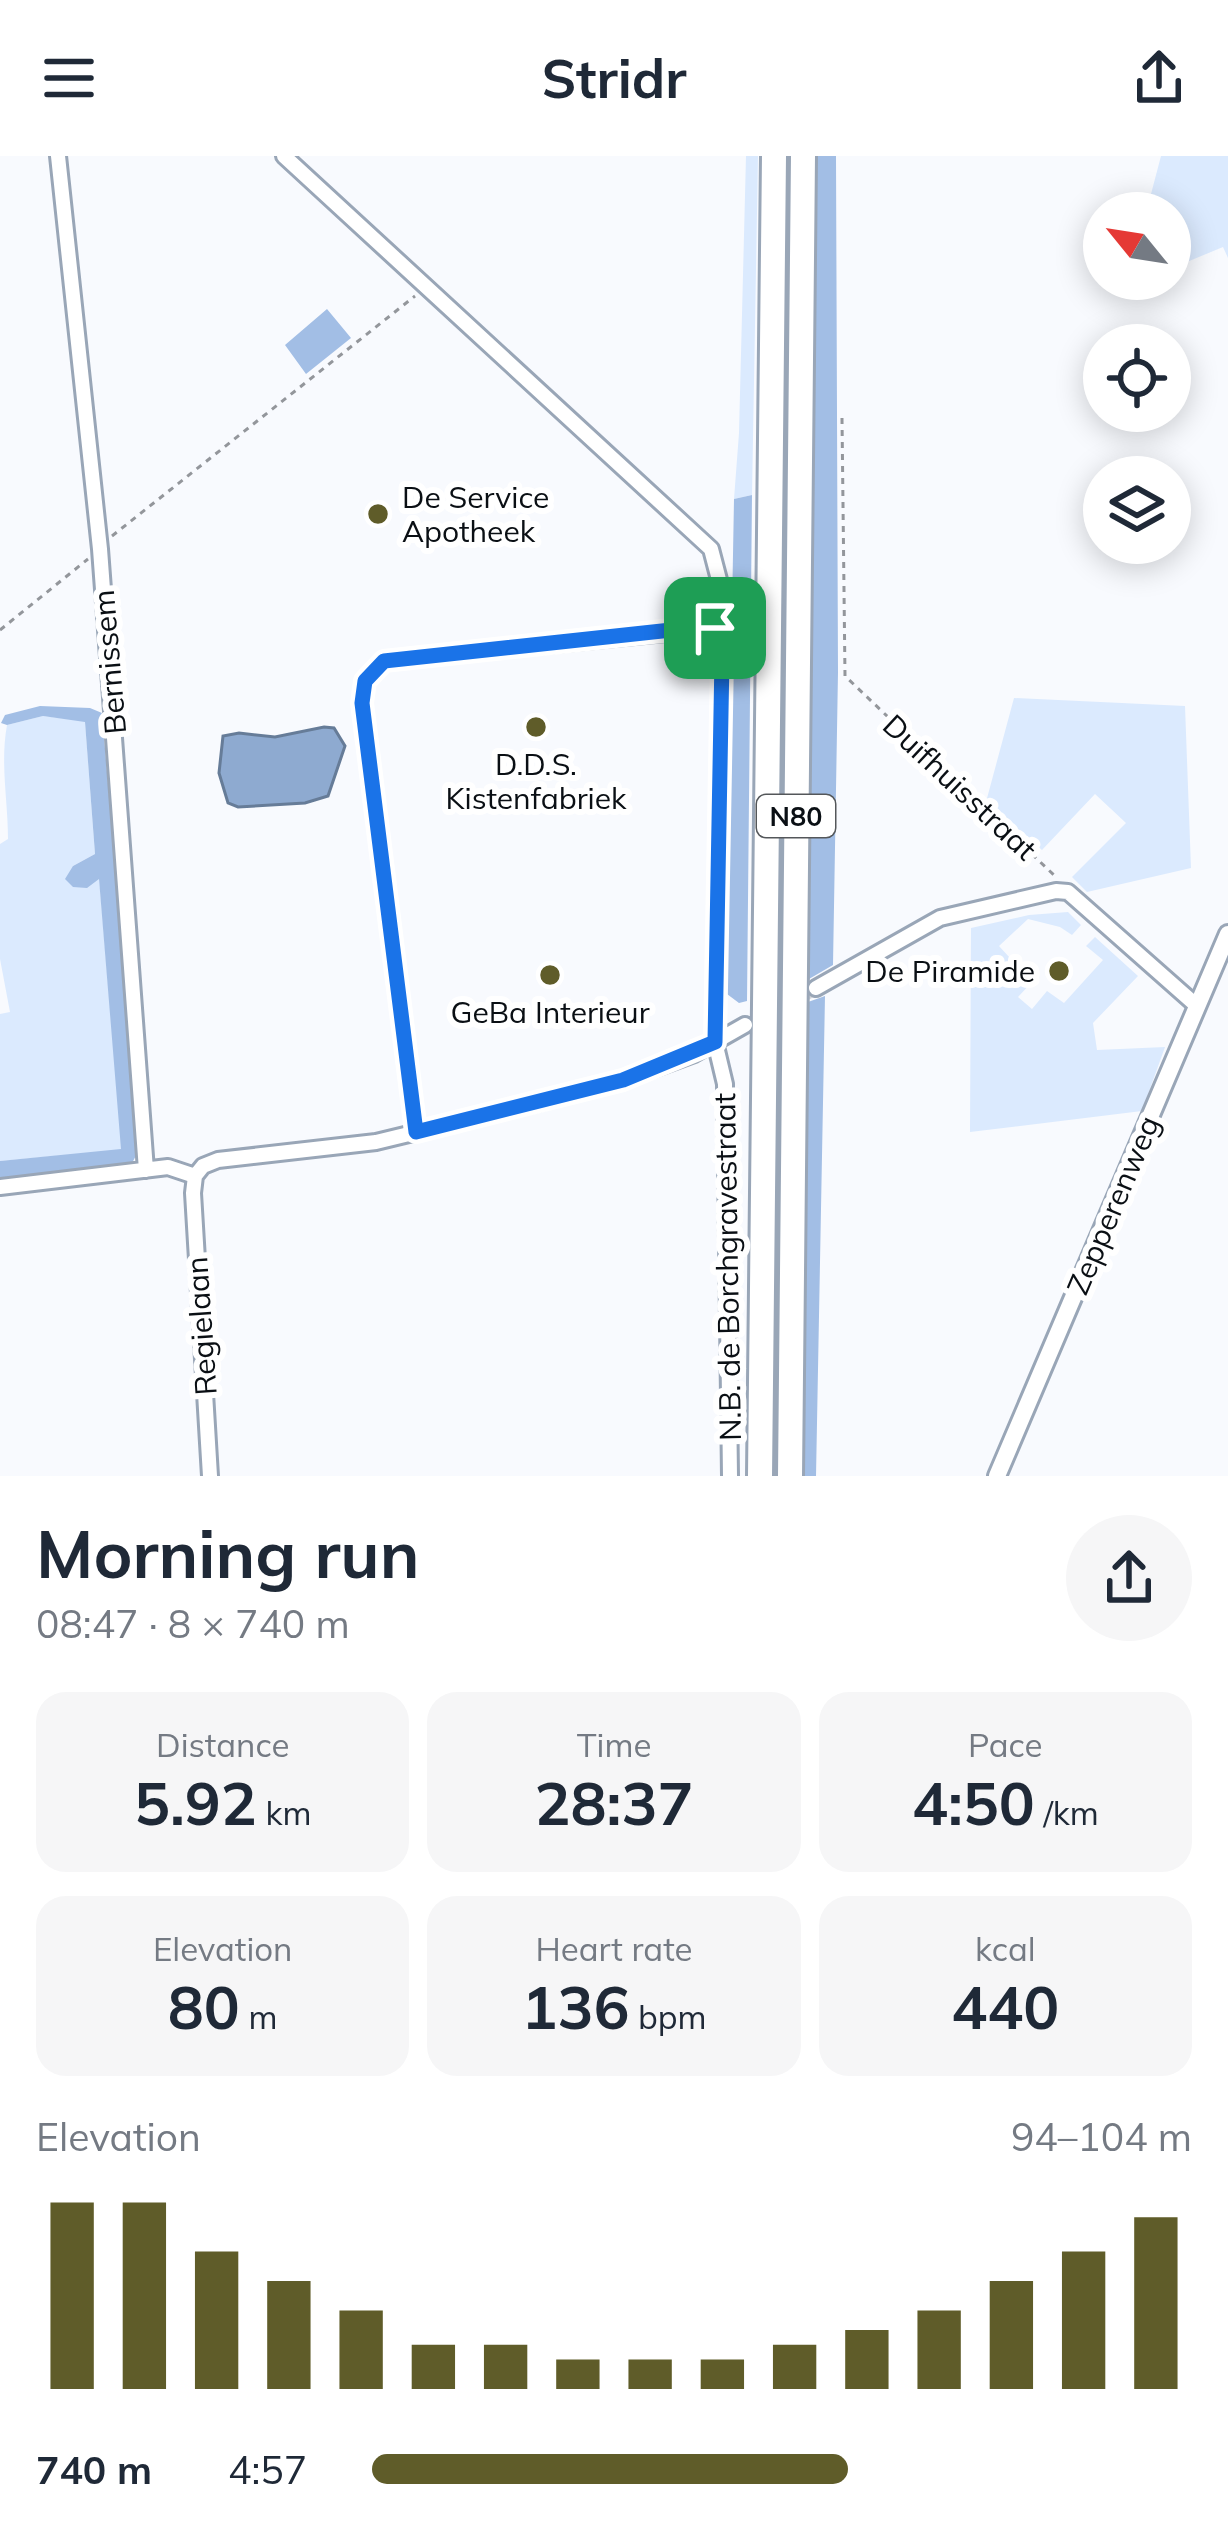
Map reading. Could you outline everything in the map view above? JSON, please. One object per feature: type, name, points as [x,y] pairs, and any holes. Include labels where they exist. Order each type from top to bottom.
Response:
[{"type":"highway","name":"N80","points":[[760,1476],[774,156]]},
{"type":"highway","name":"N80","points":[[790,1476],[803,156]]},
{"type":"street","name":"Bernissem","points":[[58,156],[100,549],[146,1170]]},
{"type":"street","name":"N.B. de Borchgravestraat","points":[[284,156],[710,548],[723,595],[715,628],[722,658],[715,1042],[725,1084],[730,1476]]},
{"type":"street","points":[[416,1132],[362,703],[365,681],[384,661],[715,628]]},
{"type":"street","points":[[1068,892],[1197,1006]]},
{"type":"street","name":"Duifhuisstraat","points":[[815,988],[940,918],[1068,892]]},
{"type":"street","name":"Zepperenweg","points":[[998,1476],[1228,934]]},
{"type":"street","points":[[0,1187],[167,1167],[195,1176],[203,1166],[218,1160],[376,1142],[623,1080],[746,1024]]},
{"type":"street","name":"Regielaan","points":[[195,1176],[210,1476]]},
{"type":"path","points":[[0,630],[261,415],[426,288]]},
{"type":"path","name":"Duifhuisstraat","points":[[842,418],[842,660],[850,685],[1068,892]]},
{"type":"shaded area","points":[[746,156],[758,156],[752,495],[734,499],[739,433]]},
{"type":"shaded area","points":[[814,156],[836,156],[838,672],[833,965],[809,979]]},
{"type":"shaded area","points":[[1161,156],[1228,156],[1228,258],[1223,247],[1191,260],[1191,192],[1152,192]]},
{"type":"shaded area","points":[[327,309],[351,338],[306,374],[285,345]]},
{"type":"shaded area","points":[[752,495],[747,1001],[739,1003],[727,994],[726,943],[734,499]]},
{"type":"shaded area","points":[[1014,698],[1185,706],[1191,868],[1087,892],[1072,877],[1126,823],[1095,794],[1042,850],[986,802]]},
{"type":"shaded area","points":[[40,706],[90,708],[102,713],[139,1150],[131,1165],[0,1178],[0,1161],[121,1149],[99,879],[87,888],[73,887],[65,879],[73,866],[95,854],[85,722],[43,716],[1,723],[5,715]]},
{"type":"shaded area","points":[[43,716],[85,721],[95,854],[73,866],[99,877],[122,1150],[0,1161],[0,1014],[10,1012],[0,959],[0,844],[8,839],[5,739],[7,725]]},
{"type":"shaded area","points":[[334,728],[345,746],[328,796],[305,803],[238,807],[228,803],[219,773],[223,736],[275,737]]},
{"type":"shaded area","points":[[1068,912],[1081,925],[1072,935],[1028,919],[999,946],[1032,982],[1018,997],[1032,1009],[1047,991],[1064,1003],[1103,960],[1086,946],[1095,937],[1138,976],[1093,1023],[1097,1050],[1165,1047],[1142,1111],[970,1132],[971,928]]},
{"type":"shaded area","points":[[825,996],[816,1476],[804,1476],[808,1002]]},
{"type":"tunnel","points":[[761,1017],[816,988]]},
{"type":"place","name":"De Service Apotheek","points":[[378,514]]},
{"type":"place","name":"D.D.S. Kistenfabriek","points":[[536,727]]},
{"type":"place","name":"De Piramide","points":[[1059,971]]},
{"type":"place","name":"GeBa Interieur","points":[[550,975]]},
{"type":"route","points":[[715,628],[722,658],[715,1042],[623,1080],[416,1132],[362,703],[365,681],[384,661],[715,628]]}]
